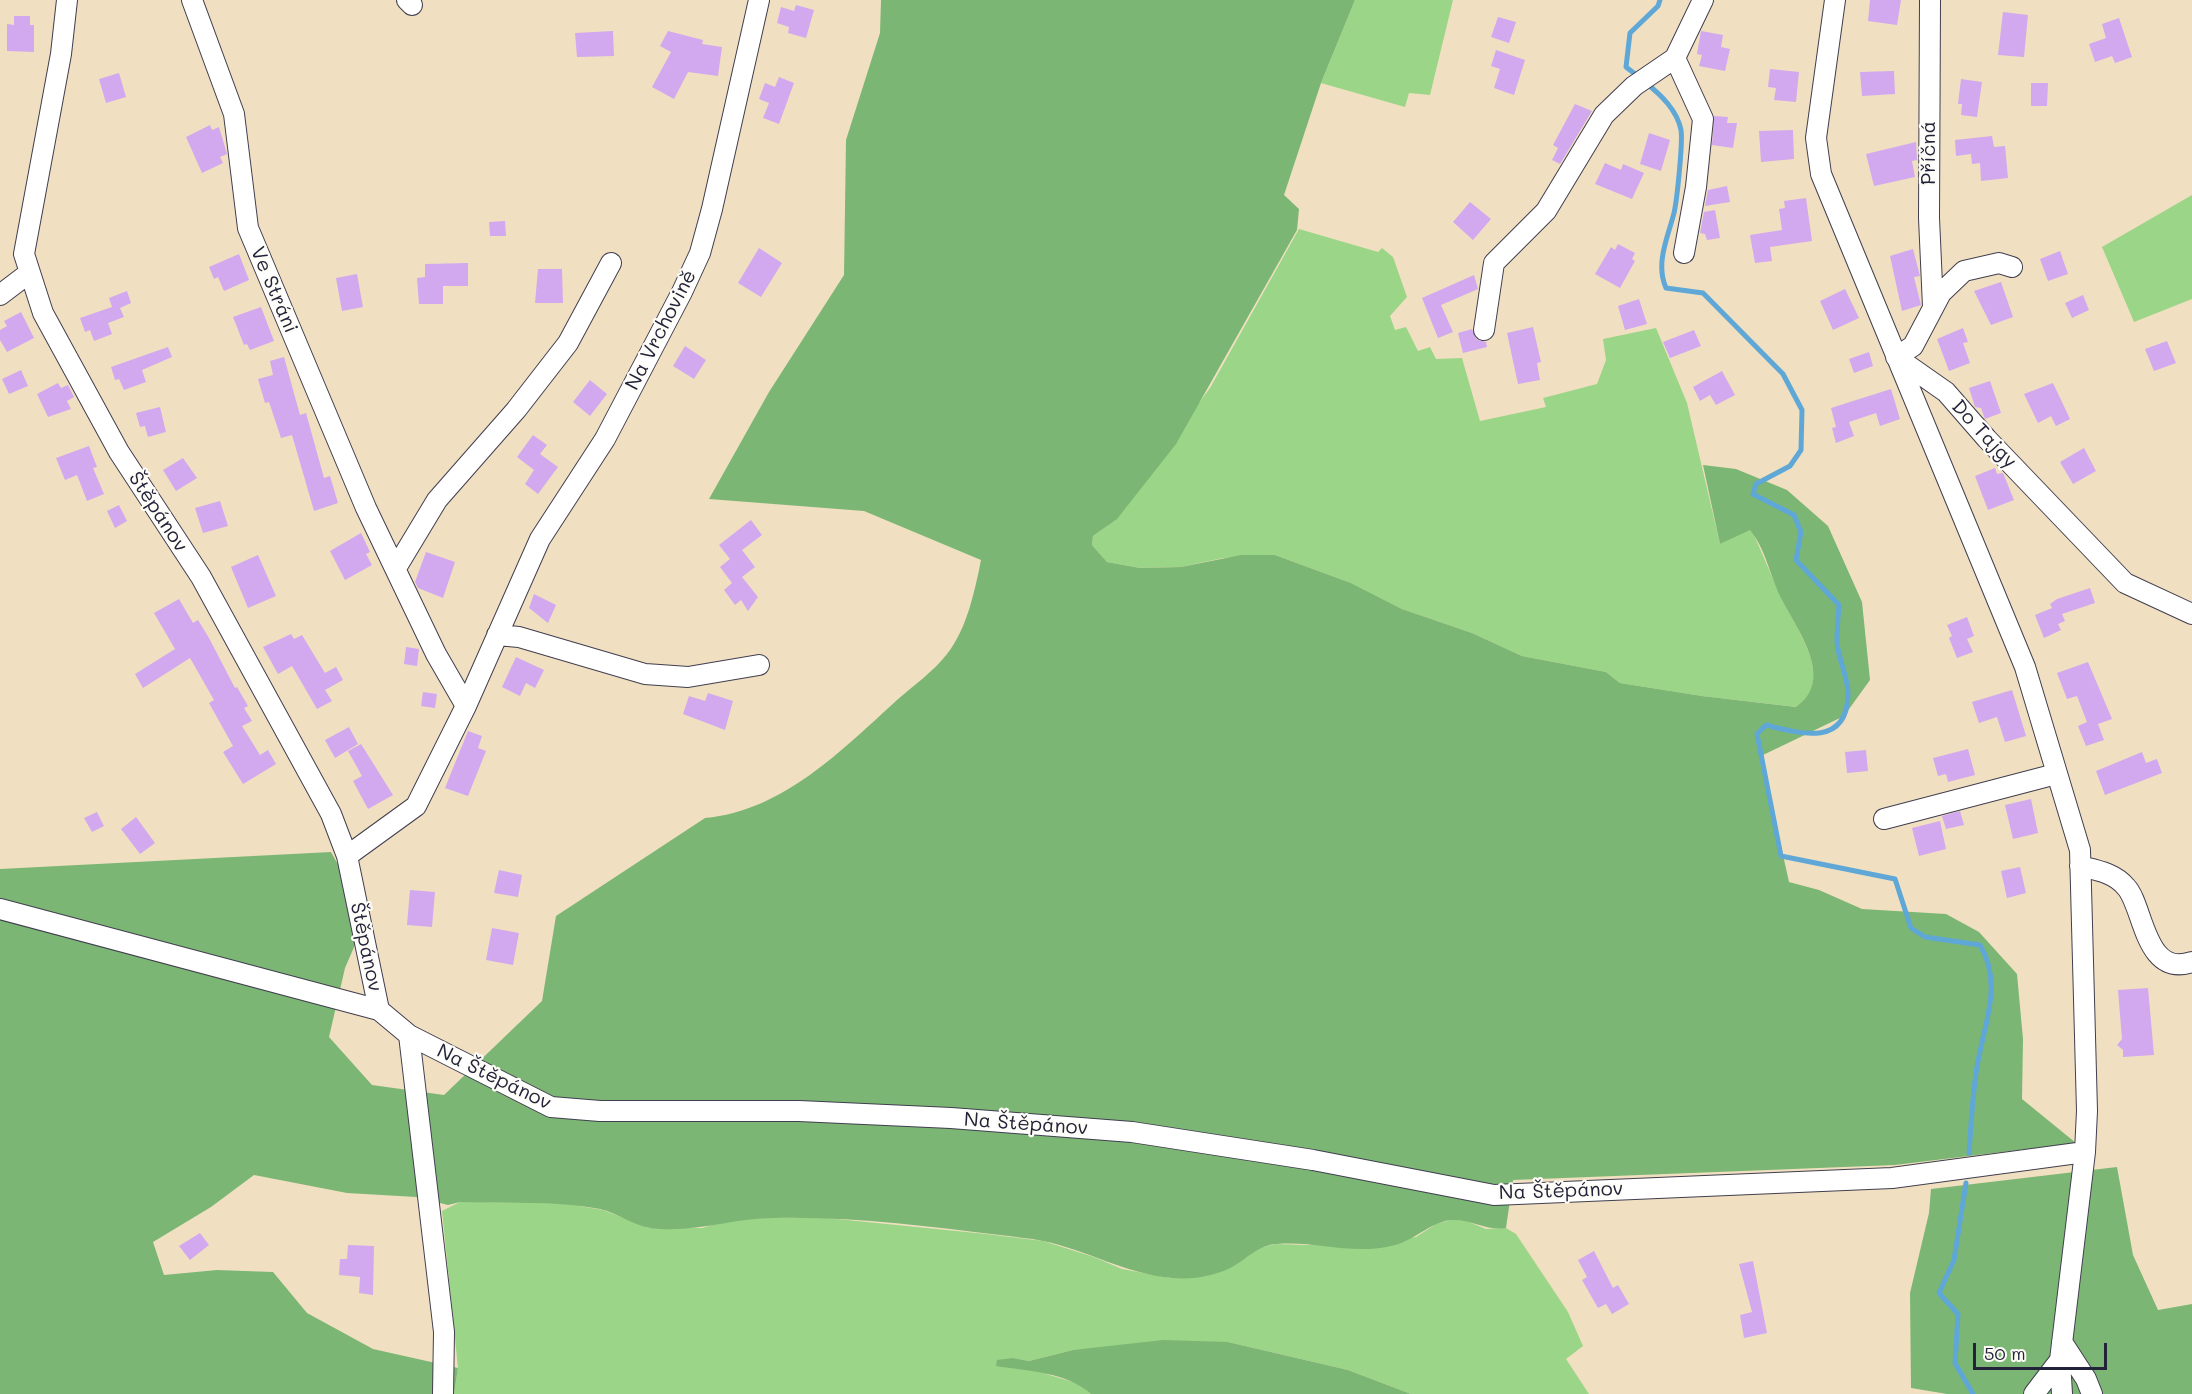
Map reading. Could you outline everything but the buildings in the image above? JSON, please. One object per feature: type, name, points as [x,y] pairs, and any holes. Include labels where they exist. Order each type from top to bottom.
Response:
[{"type":"street","name":"Štěpánov","points":[[67,0],[62,54],[24,254],[29,273],[48,323],[119,452],[201,577],[331,814],[347,856],[379,1010]]},
{"type":"street","name":"Ve Stráni","points":[[192,0],[234,114],[248,228],[366,508],[436,654],[466,706]]},
{"type":"street","name":"Na Vrchovině","points":[[347,856],[416,806],[466,706],[540,539],[605,439],[699,254],[759,0]]},
{"type":"street","points":[[1484,330],[1494,263],[1546,211],[1604,115],[1634,86],[1675,58],[1703,0]]},
{"type":"street","points":[[1835,0],[1816,138],[1821,174],[2025,667],[2080,850],[2087,1111],[2085,1152],[2061,1351],[2062,1394]]},
{"type":"street","name":"Příčná","points":[[1930,0],[1929,218],[1933,307]]},
{"type":"street","points":[[1675,58],[1703,119],[1696,187],[1684,253]]},
{"type":"street","points":[[396,568],[437,500],[516,410],[568,343],[611,263]]},
{"type":"street","points":[[1896,357],[1913,346],[1941,293],[1964,272],[1999,263],[2012,267]]},
{"type":"street","points":[[0,295],[29,273]]},
{"type":"street","name":"Do Tajgy","points":[[1896,357],[1946,392],[1987,439],[2125,583],[2192,614]]},
{"type":"street","points":[[498,635],[519,637],[645,674],[688,678],[759,665]]},
{"type":"street","points":[[1884,819],[2056,774]]},
{"type":"street","points":[[2080,866],[2108,873],[2127,887],[2144,933],[2160,957],[2182,966],[2192,962]]},
{"type":"street","name":"Na Štěpánov","points":[[0,909],[379,1010],[409,1035],[550,1107],[600,1111],[810,1112],[951,1118],[1132,1132],[1313,1160],[1494,1195],[1892,1178],[2085,1152]]},
{"type":"street","points":[[409,1035],[444,1332],[443,1394]]},
{"type":"street","points":[[2034,1394],[2061,1351]]},
{"type":"street","points":[[2061,1351],[2086,1379],[2092,1394]]},
{"type":"green space","points":[[881,0],[1355,0],[1321,83],[1284,195],[1299,209],[1297,230],[1176,444],[1117,519],[1093,536],[1092,545],[1107,562],[1140,568],[1181,567],[1241,555],[1275,555],[1351,583],[1402,609],[1472,633],[1522,656],[1606,672],[1620,683],[1702,696],[1796,707],[1808,695],[1813,682],[1813,668],[1809,653],[1780,596],[1760,545],[1750,530],[1720,544],[1703,465],[1736,469],[1787,490],[1828,526],[1862,602],[1870,680],[1844,716],[1761,756],[1789,882],[1819,890],[1862,909],[1946,914],[1979,932],[2017,974],[2023,1039],[2022,1099],[2076,1143],[1895,1165],[1513,1180],[1506,1228],[1492,1228],[1454,1220],[1439,1223],[1395,1245],[1380,1248],[1350,1249],[1307,1244],[1277,1244],[1259,1249],[1234,1266],[1212,1275],[1188,1278],[1155,1276],[1139,1272],[1043,1241],[944,1228],[859,1220],[802,1218],[743,1220],[681,1229],[650,1228],[600,1209],[583,1206],[548,1203],[460,1202],[448,1205],[416,1197],[347,1193],[254,1175],[211,1207],[153,1242],[164,1275],[217,1270],[273,1272],[307,1313],[373,1349],[458,1368],[454,1394],[0,1394],[0,869],[331,852],[367,917],[345,968],[329,1037],[372,1085],[444,1095],[542,1001],[556,916],[705,818],[733,813],[760,804],[810,775],[855,739],[930,672],[954,644],[969,609],[981,560],[864,511],[709,499],[769,392],[844,275],[846,140],[880,33]]},
{"type":"green space","points":[[1355,0],[1453,0],[1430,95],[1409,93],[1405,107],[1321,83]]},
{"type":"green space","points":[[2192,195],[2192,299],[2134,322],[2102,247]]},
{"type":"green space","points":[[1299,229],[1378,252],[1382,248],[1393,257],[1407,297],[1390,316],[1395,330],[1406,327],[1418,351],[1430,347],[1436,359],[1462,358],[1480,421],[1546,407],[1543,398],[1597,384],[1606,360],[1603,339],[1656,328],[1687,403],[1720,544],[1750,529],[1809,652],[1813,667],[1813,682],[1808,695],[1797,707],[1702,696],[1620,683],[1606,672],[1522,656],[1472,633],[1402,609],[1351,583],[1275,555],[1223,558],[1181,567],[1140,568],[1107,562],[1092,545],[1093,536],[1107,526],[1210,388]]},
{"type":"green space","points":[[2117,1167],[2133,1255],[2158,1310],[2192,1304],[2192,1394],[1947,1394],[1911,1388],[1910,1293],[1929,1213],[1931,1189]]},
{"type":"green space","points":[[460,1202],[562,1203],[603,1210],[649,1228],[702,1228],[722,1222],[754,1218],[817,1217],[986,1234],[1043,1241],[1094,1257],[1122,1269],[1171,1278],[1199,1277],[1235,1265],[1259,1248],[1276,1244],[1308,1245],[1416,1237],[1436,1224],[1451,1220],[1464,1220],[1486,1229],[1506,1228],[1516,1234],[1568,1312],[1583,1346],[1566,1359],[1589,1394],[1411,1394],[1348,1370],[1228,1342],[1073,1350],[1029,1361],[1013,1358],[1046,1374],[1080,1384],[1091,1394],[454,1394],[458,1368],[442,1211]]},
{"type":"green space","points":[[1163,1340],[1228,1342],[1348,1370],[1411,1394],[1091,1394],[1059,1377],[996,1366],[997,1360],[1013,1358],[1029,1361],[1073,1350]]},
{"type":"waterway","points":[[1639,77],[1626,67],[1630,33],[1658,6],[1660,0]]},
{"type":"waterway","points":[[1646,83],[1663,98],[1672,110],[1681,130],[1674,213],[1662,260],[1666,288],[1703,293],[1783,374],[1802,410],[1801,450],[1790,466],[1756,484],[1753,494],[1794,515],[1801,532],[1796,560],[1839,605],[1837,642],[1847,682],[1848,696],[1845,713],[1839,724],[1830,730],[1818,733],[1805,733],[1766,725],[1757,734],[1781,856],[1895,879],[1911,928],[1925,937],[1980,945],[1991,977],[1991,993],[1975,1084],[1969,1153]]},
{"type":"waterway","points":[[1966,1183],[1954,1260],[1939,1293],[1958,1314],[1955,1363],[1973,1394]]}]
